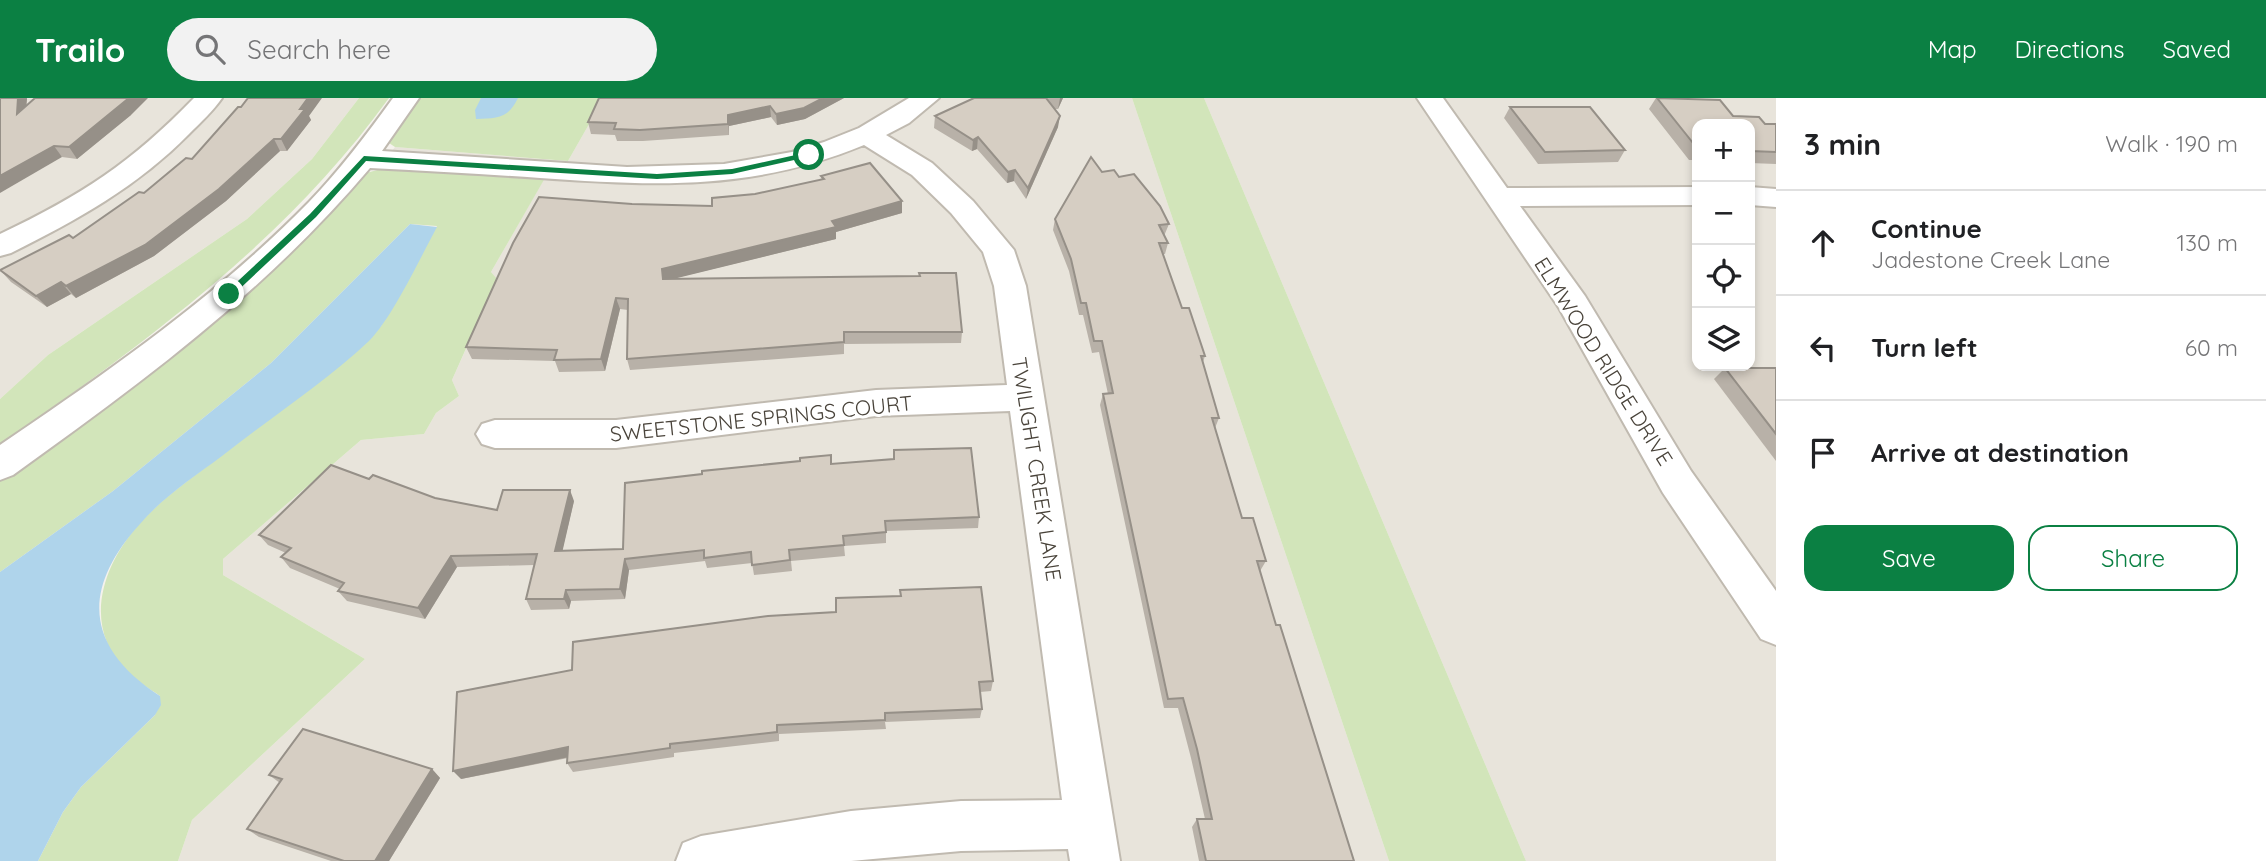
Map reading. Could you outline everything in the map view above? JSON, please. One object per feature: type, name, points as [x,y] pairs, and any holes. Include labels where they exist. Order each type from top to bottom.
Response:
[{"type":"street","points":[[0,246],[75,208],[130,173],[209,98]]},
{"type":"street","points":[[0,465],[136,369],[229,294],[313,216],[364,159],[406,98]]},
{"type":"street","points":[[364,159],[657,176],[732,172],[809,155],[868,136],[907,114],[926,98]]},
{"type":"street","name":"ELMWOOD RIDGE DRIVE","points":[[1430,98],[1573,304],[1677,482],[1776,626]]},
{"type":"street","name":"TWILIGHT CREEK LANE","points":[[868,136],[922,169],[962,207],[998,250],[1010,286],[1093,843]]},
{"type":"street","points":[[1499,197],[1692,196]]},
{"type":"street","points":[[1755,197],[1776,198]]},
{"type":"street","name":"SWEETSTONE SPRINGS COURT","points":[[495,434],[616,434],[876,403],[1026,397]]},
{"type":"street","points":[[701,861],[851,836],[961,825],[1093,843]]},
{"type":"shaded area","points":[[0,98],[359,98],[312,159],[247,219],[48,355],[0,399]]},
{"type":"shaded area","points":[[604,98],[1132,98],[1389,861],[178,861],[192,820],[365,659],[223,575],[223,559],[361,440],[424,434],[436,413],[459,396],[452,380],[497,280],[491,272],[544,179],[379,168],[395,147],[568,161]]},
{"type":"shaded area","points":[[1204,98],[1776,98],[1776,861],[1526,861]]},
{"type":"green space","points":[[359,98],[389,98],[348,150],[258,245],[159,329],[0,445],[0,399],[48,355],[247,219],[312,159]]},
{"type":"green space","points":[[415,98],[604,98],[568,161],[395,147],[389,143],[392,134]]},
{"type":"green space","points":[[1132,98],[1204,98],[1526,861],[1389,861]]},
{"type":"green space","points":[[389,167],[545,178],[491,272],[497,279],[452,380],[459,396],[436,413],[424,434],[361,440],[223,559],[223,575],[365,659],[192,820],[178,861],[38,861],[63,812],[81,787],[155,715],[160,696],[130,675],[112,653],[104,635],[102,596],[115,558],[139,524],[172,493],[368,341],[381,326],[437,226],[410,224],[271,363],[113,491],[0,572],[0,475],[362,174]]},
{"type":"water","points":[[481,98],[518,98],[506,114],[476,119],[475,110]]},
{"type":"water","points":[[410,224],[437,227],[397,303],[369,341],[315,386],[169,496],[149,514],[121,548],[107,572],[100,595],[100,617],[105,638],[117,658],[135,678],[160,696],[161,705],[155,715],[81,787],[63,812],[38,861],[0,861],[0,572],[113,491],[271,363]]},
{"type":"building","points":[[0,98],[18,98],[17,114],[35,98],[129,98],[69,147],[54,146],[0,176]]},
{"type":"building","points":[[248,98],[308,98],[300,109],[305,109],[281,139],[274,139],[219,189],[145,245],[66,286],[61,282],[36,296],[0,270],[69,235],[73,238],[139,192],[144,193],[186,158],[192,159]]},
{"type":"building","points":[[599,98],[823,98],[804,108],[776,114],[770,106],[728,115],[728,124],[640,130],[614,129],[616,123],[588,122]]},
{"type":"building","points":[[974,98],[1046,98],[1060,116],[1028,188],[1015,170],[1008,172],[978,137],[973,140],[935,116]]},
{"type":"building","points":[[1657,98],[1720,100],[1733,116],[1759,117],[1765,124],[1776,124],[1776,152],[1755,151],[1755,119],[1692,119],[1692,142]]},
{"type":"building","points":[[1510,107],[1590,107],[1625,150],[1545,152]]},
{"type":"building","points":[[1091,157],[1102,172],[1114,170],[1119,177],[1134,174],[1160,206],[1169,224],[1159,225],[1168,243],[1159,243],[1182,308],[1189,308],[1205,356],[1201,356],[1219,418],[1212,418],[1242,518],[1253,518],[1266,561],[1257,561],[1276,625],[1280,625],[1354,861],[1206,861],[1197,819],[1212,819],[1183,698],[1168,699],[1103,394],[1113,393],[1102,341],[1094,341],[1086,303],[1081,303],[1071,259],[1055,219]]},
{"type":"building","points":[[870,163],[902,201],[832,221],[836,227],[662,269],[663,279],[920,276],[919,273],[956,273],[962,332],[844,332],[844,342],[627,359],[628,299],[616,298],[601,359],[554,360],[557,350],[466,347],[513,243],[539,197],[632,204],[712,206],[712,198],[755,194],[824,179],[821,176]]},
{"type":"building","points":[[1776,368],[1776,434],[1727,371]]},
{"type":"building","points":[[971,448],[979,517],[885,521],[886,532],[843,536],[844,545],[789,550],[790,560],[752,565],[751,552],[704,558],[704,550],[625,559],[620,589],[566,590],[564,599],[526,599],[537,554],[451,556],[418,608],[338,591],[344,583],[281,557],[291,548],[259,535],[331,465],[369,479],[373,475],[435,498],[497,510],[503,490],[570,490],[555,551],[623,549],[625,483],[702,474],[702,471],[800,461],[800,458],[831,455],[831,464],[894,459],[894,450]]},
{"type":"building","points":[[981,587],[993,681],[979,682],[982,709],[885,713],[885,720],[777,725],[777,732],[670,744],[670,748],[567,763],[568,747],[453,771],[457,692],[572,670],[573,642],[768,616],[836,612],[836,598],[901,596],[900,590]]},
{"type":"building","points":[[303,729],[432,769],[375,861],[344,861],[247,829],[282,779],[269,775]]},
{"type":"route","points":[[229,294],[313,216],[364,159],[657,176],[732,172],[809,155]]}]
